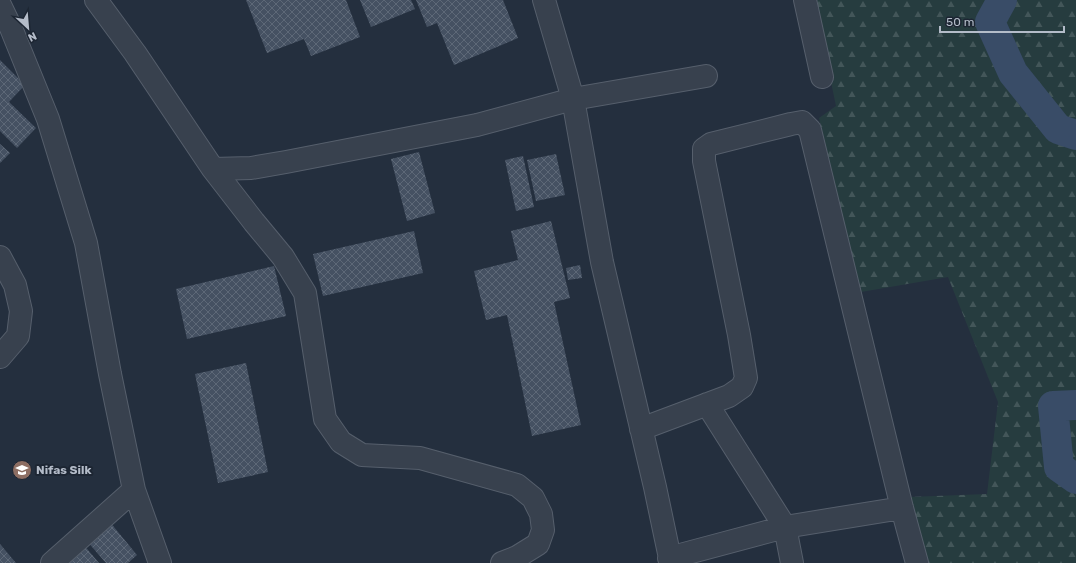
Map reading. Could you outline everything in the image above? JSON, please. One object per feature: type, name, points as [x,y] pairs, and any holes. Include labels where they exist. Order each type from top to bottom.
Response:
[{"type":"street","points":[[96,0],[135,52],[213,169],[283,257],[305,293],[325,419],[341,442],[362,455],[420,458],[482,475],[516,485],[533,498],[541,514],[543,530],[538,544],[517,557],[502,563]]},
{"type":"street","points":[[544,0],[573,99],[602,262],[670,560],[785,527],[902,508]]},
{"type":"street","points":[[805,0],[822,77]]},
{"type":"street","points":[[0,5],[11,28],[48,119],[86,243],[110,374],[134,490],[160,563]]},
{"type":"street","points":[[213,169],[251,168],[477,125],[573,99],[706,76]]},
{"type":"street","points":[[641,430],[729,396],[742,387],[746,378],[739,335],[704,161],[704,149],[711,144],[802,122],[810,130],[902,508],[917,563]]},
{"type":"street","points":[[0,257],[15,285],[21,311],[18,336],[0,357]]},
{"type":"street","points":[[707,404],[785,527],[792,563]]},
{"type":"street","points":[[52,563],[134,490]]},
{"type":"green space","points":[[814,0],[1076,0],[1076,563],[928,563],[909,497],[987,494],[998,402],[948,277],[861,292],[819,118],[836,106]]},
{"type":"building","points":[[246,0],[346,0],[360,37],[311,56],[304,39],[267,53]]},
{"type":"building","points":[[360,0],[411,0],[415,9],[371,27]]},
{"type":"building","points":[[416,0],[503,0],[518,38],[454,65],[437,23],[427,27]]},
{"type":"building","points":[[0,60],[25,85],[9,102],[36,128],[17,148],[0,131]]},
{"type":"building","points":[[0,144],[10,153],[0,163]]},
{"type":"building","points":[[419,152],[435,213],[407,221],[391,159]]},
{"type":"building","points":[[556,154],[565,195],[536,201],[527,160]]},
{"type":"building","points":[[523,156],[534,207],[516,211],[505,160]]},
{"type":"building","points":[[551,221],[570,298],[554,302],[581,425],[532,436],[507,315],[486,320],[474,271],[518,260],[511,231]]},
{"type":"building","points":[[414,231],[423,273],[323,296],[313,254]]},
{"type":"building","points":[[580,265],[582,278],[568,280],[566,268]]},
{"type":"building","points":[[274,266],[286,316],[187,339],[176,289]]},
{"type":"building","points":[[246,363],[268,472],[218,483],[195,374]]},
{"type":"building","points":[[109,521],[137,555],[128,563],[106,563],[86,540]]},
{"type":"building","points":[[0,544],[16,563],[0,563]]},
{"type":"building","points":[[83,544],[99,563],[61,563]]},
{"type":"waterway","points":[[1002,0],[990,22],[1013,73],[1058,129],[1076,135]]},
{"type":"waterway","points":[[1076,405],[1053,406],[1059,467],[1076,479]]},
{"type":"place","name":"Nifas Silk","points":[[22,470]]}]
